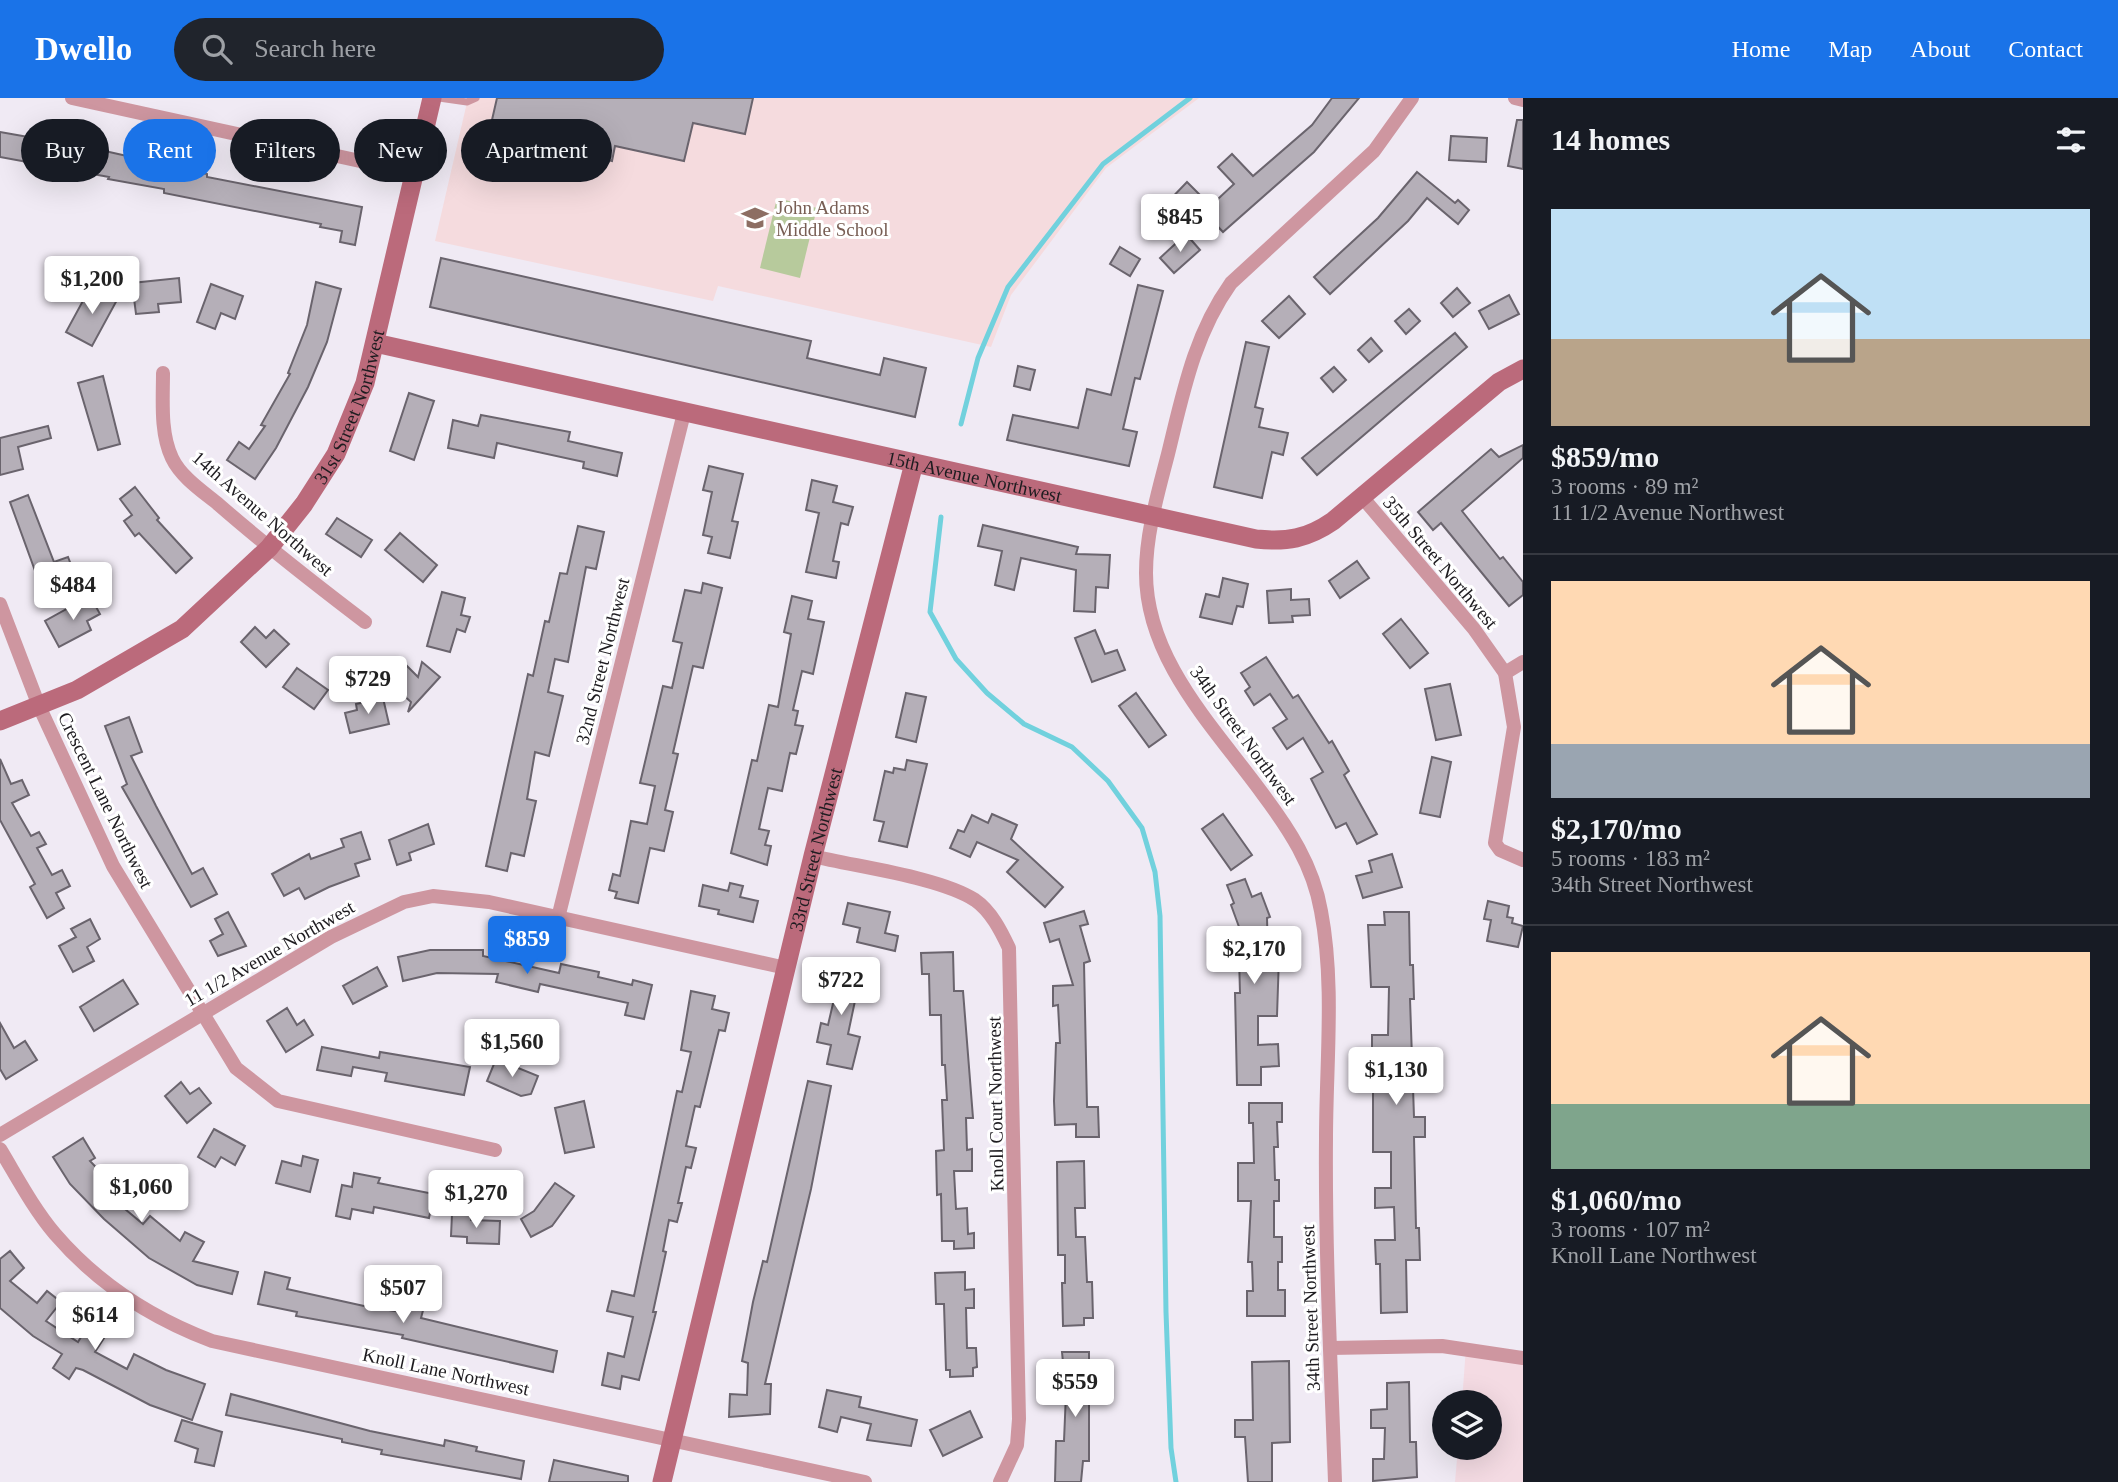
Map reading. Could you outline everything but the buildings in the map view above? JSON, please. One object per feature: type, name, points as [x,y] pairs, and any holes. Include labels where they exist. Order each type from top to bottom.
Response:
[{"type":"street","points":[[72,98],[354,160]]},
{"type":"street","name":"31st Street Northwest","points":[[427,119],[432,98]]},
{"type":"street","name":"34th Street Northwest","points":[[1335,1482],[1325,1143],[1327,972],[1321,908],[1304,855],[1286,825],[1172,670],[1162,649],[1147,594],[1147,552],[1153,515],[1194,351],[1216,304],[1231,283],[1374,151],[1412,98]]},
{"type":"street","points":[[1516,98],[1523,100]]},
{"type":"street","name":"31st Street Northwest","points":[[0,721],[39,706],[152,648],[191,622],[268,548],[304,504],[335,454],[356,408],[375,343],[413,182]]},
{"type":"street","name":"15th Avenue Northwest","points":[[375,343],[684,413],[1279,541],[1315,533],[1363,498],[1499,382],[1523,369]]},
{"type":"street","name":"14th Avenue Northwest","points":[[163,373],[163,413],[172,458],[187,477],[268,548],[365,622]]},
{"type":"street","name":"32nd Street Northwest","points":[[558,918],[684,413]]},
{"type":"street","name":"33rd Street Northwest","points":[[662,1482],[813,856],[914,463]]},
{"type":"street","name":"35th Street Northwest","points":[[1363,498],[1474,629],[1505,673],[1514,727],[1511,756],[1494,831],[1495,844],[1500,850],[1523,860]]},
{"type":"street","name":"Crescent Lane Northwest","points":[[0,604],[39,706],[113,866],[236,1068],[278,1101],[495,1150]]},
{"type":"street","points":[[1505,673],[1523,662]]},
{"type":"street","name":"Knoll Court Northwest","points":[[813,856],[930,883],[966,896],[989,914],[1009,948],[1019,1419],[1017,1445],[1000,1482]]},
{"type":"street","name":"11 1/2 Avenue Northwest","points":[[0,1135],[331,937],[404,902],[433,896],[459,897],[786,968]]},
{"type":"street","name":"Knoll Lane Northwest","points":[[0,1149],[40,1213],[82,1262],[135,1305],[183,1330],[212,1341],[671,1439]]},
{"type":"street","points":[[1331,1348],[1442,1346],[1523,1358]]},
{"type":"street","points":[[671,1439],[865,1482]]},
{"type":"lane","points":[[439,98],[467,102],[476,98]]},
{"type":"shaded area","name":"John Adams Middle School","points":[[468,98],[1199,98],[1106,168],[1011,295],[991,347],[718,286],[713,301],[435,241],[461,128],[461,182],[612,182],[612,119],[463,119]]},
{"type":"shaded area","points":[[1466,1347],[1523,1358],[1523,1482],[1455,1482],[1457,1460],[1502,1460],[1502,1390],[1463,1390]]},
{"type":"green space","points":[[777,198],[817,208],[800,278],[760,268]]},
{"type":"waterway","points":[[961,424],[978,358],[1008,287],[1103,164],[1190,98]]},
{"type":"waterway","points":[[941,517],[930,612],[956,659],[987,693],[1024,724],[1072,747],[1108,781],[1142,828],[1155,872],[1160,916],[1166,1312],[1171,1448],[1176,1482]]},
{"type":"place","name":"John Adams Middle School","points":[[755,218]]}]
